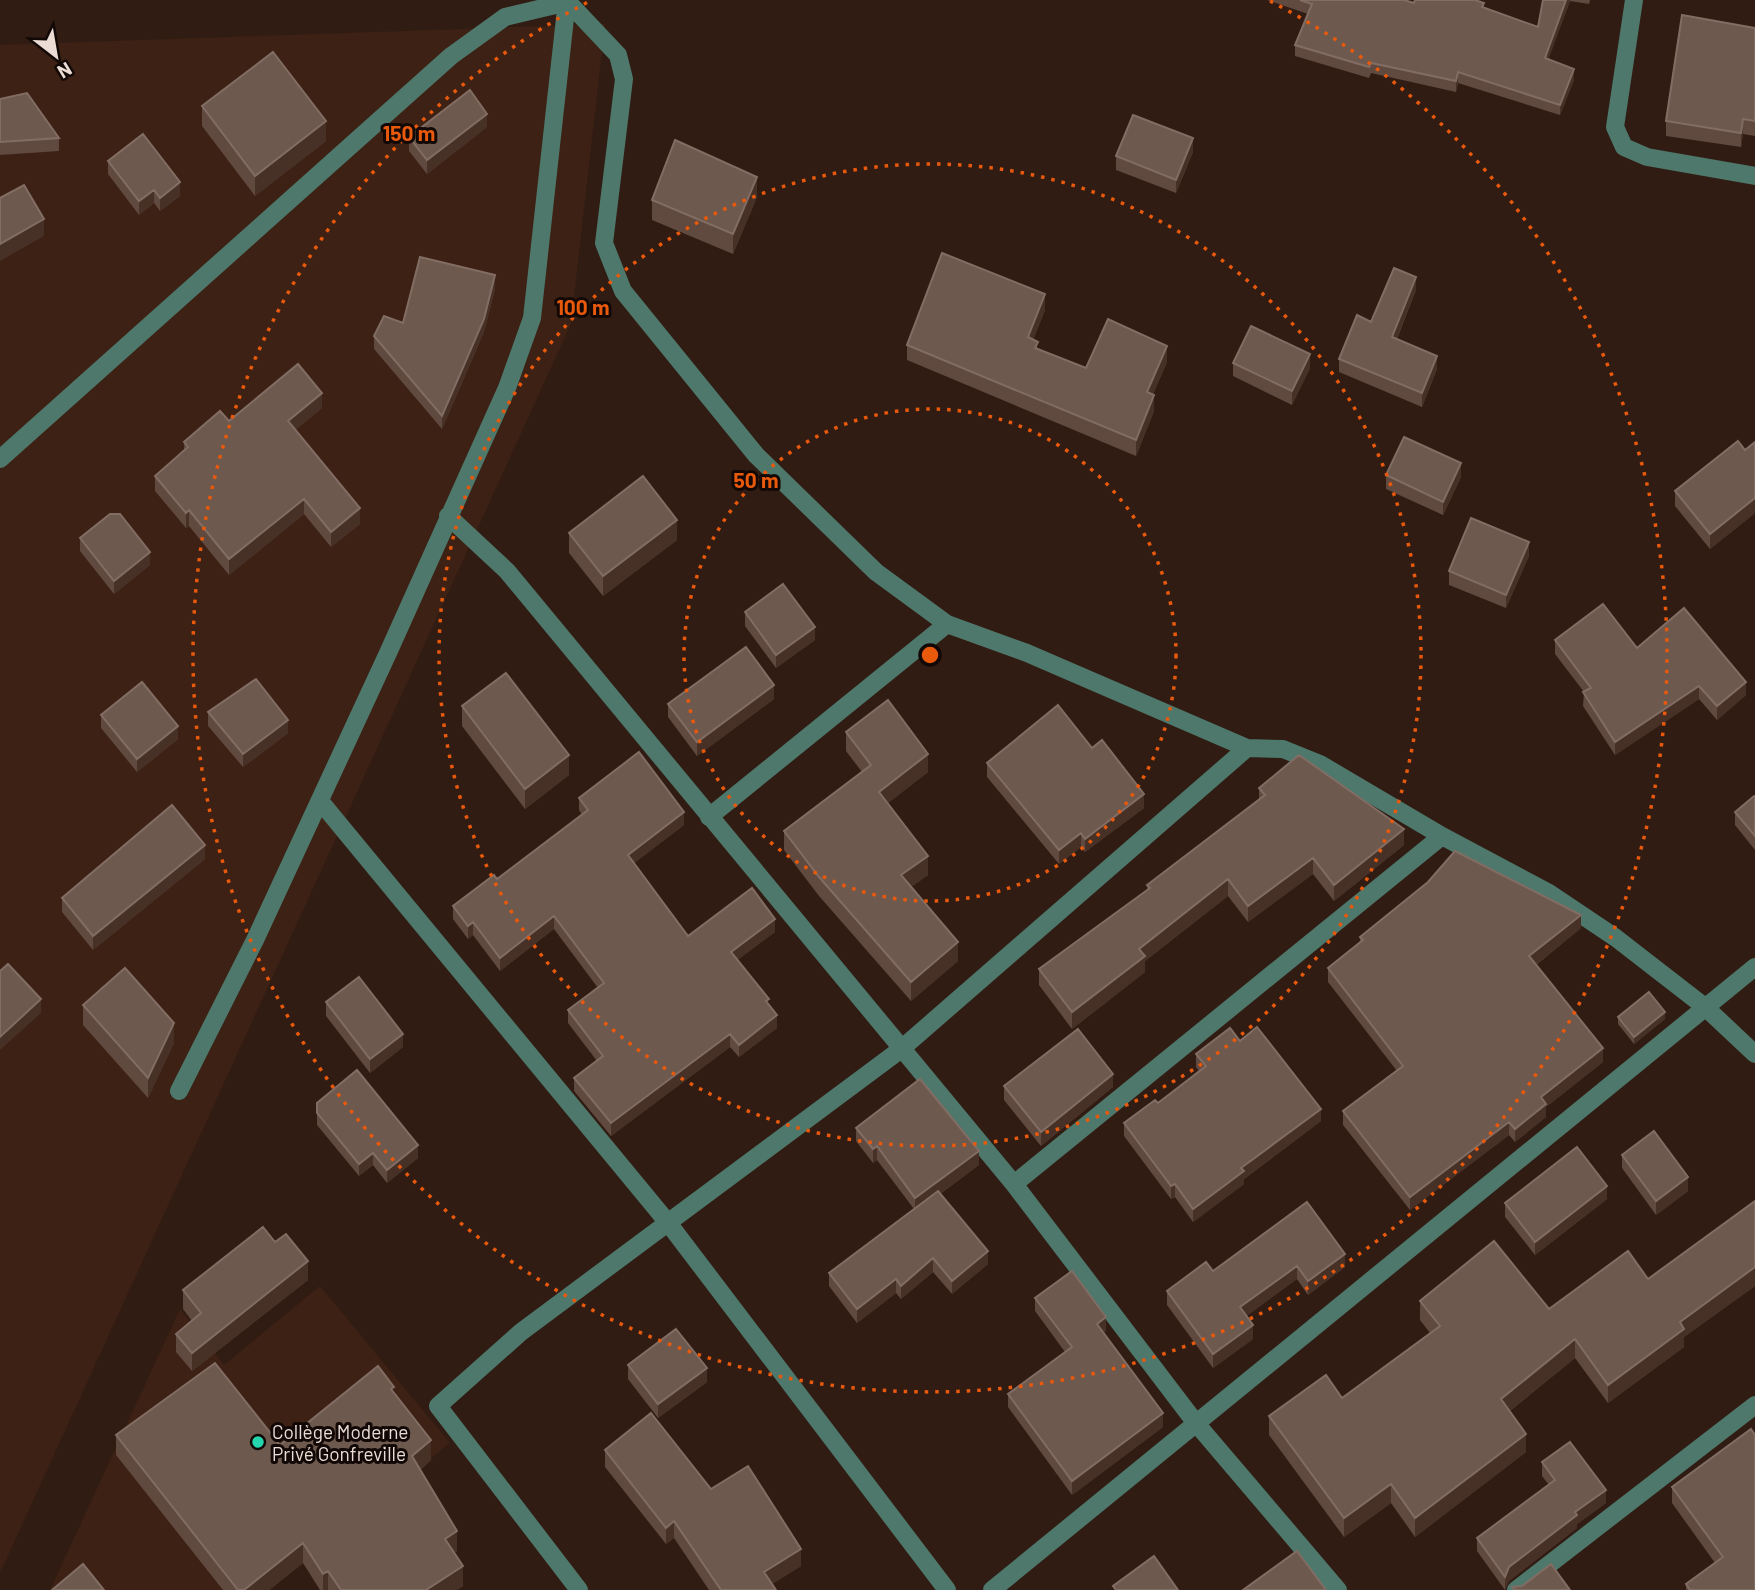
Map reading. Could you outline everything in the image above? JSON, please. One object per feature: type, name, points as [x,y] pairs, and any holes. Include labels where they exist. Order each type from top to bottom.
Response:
[{"type":"street","points":[[1634,0],[1615,127],[1624,147],[1647,157],[1755,176]]},
{"type":"street","points":[[0,459],[452,56],[505,17],[568,1]]},
{"type":"street","points":[[179,1091],[256,940],[320,801],[507,387],[532,318],[568,1]]},
{"type":"street","points":[[568,1],[618,55],[624,79],[604,243],[623,291],[756,455],[876,572],[947,624],[1027,653],[1247,748],[1283,750],[1320,764],[1442,836],[1549,893],[1616,938],[1705,1007],[1755,1054]]},
{"type":"street","points":[[448,516],[508,571],[1014,1184],[1195,1422],[1338,1590]]},
{"type":"street","points":[[709,817],[947,624]]},
{"type":"street","points":[[579,1590],[438,1406],[521,1332],[900,1049],[1247,748]]},
{"type":"street","points":[[320,801],[669,1224],[947,1590]]},
{"type":"street","points":[[1014,1184],[1442,836]]},
{"type":"street","points":[[992,1590],[1755,967]]},
{"type":"street","points":[[1516,1590],[1755,1405]]},
{"type":"shaded area","points":[[605,24],[571,324],[0,1573],[0,45]]},
{"type":"shaded area","points":[[320,1286],[450,1443],[270,1590],[50,1590],[180,1309],[224,1365]]},
{"type":"building","points":[[1300,0],[1404,0],[1414,3],[1415,0],[1475,0],[1484,3],[1482,7],[1538,27],[1543,0],[1566,0],[1545,58],[1574,69],[1560,105],[1458,72],[1456,81],[1371,63],[1369,67],[1295,45],[1312,4]]},
{"type":"building","points":[[1682,15],[1755,28],[1755,121],[1743,119],[1741,133],[1666,121]]},
{"type":"building","points":[[273,52],[326,121],[255,176],[202,106]]},
{"type":"building","points":[[470,90],[487,114],[427,160],[409,137]]},
{"type":"building","points":[[27,93],[59,138],[0,142],[0,99]]},
{"type":"building","points":[[1133,115],[1193,138],[1176,180],[1116,156]]},
{"type":"building","points":[[143,134],[180,182],[160,198],[154,190],[139,201],[108,161]]},
{"type":"building","points":[[675,140],[757,177],[733,234],[652,200]]},
{"type":"building","points":[[24,185],[44,219],[0,244],[0,198]]},
{"type":"building","points":[[942,253],[1045,294],[1028,337],[1038,342],[1035,348],[1086,368],[1108,319],[1167,346],[1147,392],[1154,395],[1136,440],[907,345]]},
{"type":"building","points":[[420,257],[495,275],[484,319],[442,416],[374,336],[384,316],[403,323]]},
{"type":"building","points":[[1394,268],[1416,277],[1392,337],[1437,356],[1422,393],[1339,359],[1357,315],[1371,322]]},
{"type":"building","points":[[1251,326],[1310,354],[1292,391],[1233,363]]},
{"type":"building","points":[[298,364],[322,393],[288,421],[360,508],[331,532],[304,499],[229,559],[189,510],[186,513],[155,476],[188,447],[184,442],[220,411],[229,421]]},
{"type":"building","points":[[1404,437],[1461,463],[1443,502],[1386,475]]},
{"type":"building","points":[[1738,441],[1745,450],[1755,442],[1755,498],[1710,534],[1675,491]]},
{"type":"building","points":[[643,476],[677,520],[603,576],[569,533]]},
{"type":"building","points":[[110,514],[120,514],[150,552],[114,581],[80,538]]},
{"type":"building","points":[[1471,518],[1529,542],[1506,595],[1449,571]]},
{"type":"building","points":[[783,584],[815,627],[776,655],[745,612]]},
{"type":"building","points":[[1603,604],[1637,648],[1684,608],[1746,682],[1717,706],[1699,686],[1615,742],[1583,692],[1591,688],[1555,640]]},
{"type":"building","points":[[746,647],[774,685],[697,742],[668,704]]},
{"type":"building","points":[[506,673],[569,755],[525,789],[462,706]]},
{"type":"building","points":[[256,679],[288,720],[243,754],[208,712]]},
{"type":"building","points":[[142,682],[178,726],[137,759],[101,715]]},
{"type":"building","points":[[888,700],[928,754],[879,792],[928,856],[901,875],[958,942],[911,982],[819,877],[784,831],[871,765],[846,732]]},
{"type":"building","points":[[1058,705],[1092,748],[1102,740],[1144,794],[1085,839],[1081,833],[1059,850],[987,763]]},
{"type":"building","points":[[639,752],[684,812],[628,855],[688,936],[752,888],[775,919],[731,952],[769,999],[766,1001],[777,1015],[739,1045],[730,1034],[611,1123],[574,1078],[603,1056],[568,1010],[604,983],[554,916],[500,958],[473,922],[468,926],[453,906],[494,875],[497,879],[588,810],[579,798]]},
{"type":"building","points":[[1299,755],[1404,829],[1334,885],[1313,858],[1248,906],[1228,879],[1139,949],[1145,956],[1072,1012],[1039,969],[1150,888],[1147,885],[1265,795],[1259,788]]},
{"type":"building","points":[[1755,797],[1755,836],[1735,812]]},
{"type":"building","points":[[172,805],[205,845],[93,936],[62,898]]},
{"type":"building","points":[[1455,851],[1581,915],[1529,956],[1603,1048],[1541,1097],[1546,1104],[1515,1129],[1509,1122],[1410,1197],[1343,1111],[1403,1066],[1328,968],[1363,940],[1360,937],[1428,882]]},
{"type":"building","points":[[8,964],[41,999],[0,1037],[0,971]]},
{"type":"building","points":[[125,968],[174,1023],[148,1078],[83,1005]]},
{"type":"building","points":[[359,977],[403,1034],[370,1059],[326,1002]]},
{"type":"building","points":[[1649,992],[1665,1012],[1634,1037],[1618,1017]]},
{"type":"building","points":[[1257,1027],[1321,1109],[1241,1168],[1244,1171],[1193,1209],[1175,1184],[1171,1186],[1124,1123],[1155,1100],[1158,1103],[1206,1066],[1196,1054],[1230,1028],[1240,1041]]},
{"type":"building","points":[[1078,1029],[1113,1074],[1041,1132],[1004,1086]]},
{"type":"building","points":[[357,1070],[418,1145],[387,1170],[373,1153],[359,1164],[317,1113],[317,1103]]},
{"type":"building","points":[[920,1079],[979,1151],[915,1198],[877,1146],[873,1149],[856,1128]]},
{"type":"building","points":[[1654,1131],[1688,1177],[1656,1201],[1622,1155]]},
{"type":"building","points":[[1577,1147],[1607,1186],[1535,1242],[1505,1203]]},
{"type":"building","points":[[938,1191],[988,1251],[952,1281],[933,1258],[901,1286],[896,1279],[857,1309],[829,1273]]},
{"type":"building","points":[[1755,1201],[1755,1267],[1680,1322],[1684,1329],[1608,1385],[1575,1339],[1501,1399],[1526,1434],[1415,1518],[1391,1484],[1344,1518],[1269,1416],[1326,1375],[1342,1398],[1440,1326],[1420,1301],[1494,1241],[1549,1309],[1628,1251],[1648,1279]]},
{"type":"building","points":[[1307,1202],[1345,1254],[1308,1281],[1297,1266],[1240,1307],[1253,1325],[1213,1354],[1167,1291],[1206,1262],[1213,1271]]},
{"type":"building","points":[[263,1227],[275,1242],[286,1234],[308,1261],[192,1353],[176,1334],[201,1313],[183,1290]]},
{"type":"building","points":[[1072,1271],[1106,1317],[1097,1324],[1163,1413],[1072,1481],[1008,1394],[1072,1347],[1035,1298]]},
{"type":"building","points":[[676,1329],[707,1368],[658,1404],[628,1365]]},
{"type":"building","points":[[215,1363],[280,1445],[378,1366],[394,1387],[391,1389],[431,1440],[412,1456],[457,1531],[445,1539],[463,1566],[426,1590],[341,1590],[328,1571],[323,1574],[303,1543],[244,1590],[238,1590],[116,1435]]},
{"type":"building","points":[[651,1413],[711,1489],[748,1466],[801,1549],[764,1572],[776,1590],[721,1590],[674,1521],[666,1528],[605,1450]]},
{"type":"building","points":[[1751,1429],[1755,1435],[1755,1590],[1690,1590],[1686,1584],[1723,1557],[1672,1487]]},
{"type":"building","points":[[1570,1442],[1606,1490],[1509,1567],[1505,1577],[1477,1538],[1555,1480],[1542,1462]]},
{"type":"building","points":[[1297,1551],[1326,1590],[1243,1590]]},
{"type":"building","points":[[1154,1556],[1178,1590],[1116,1590],[1113,1586]]},
{"type":"building","points":[[83,1564],[104,1590],[52,1590]]},
{"type":"building","points":[[1551,1564],[1570,1590],[1515,1590],[1512,1587],[1522,1586]]},
{"type":"place","name":"Collège Moderne Privé Gonfreville","points":[[258,1442]]}]
